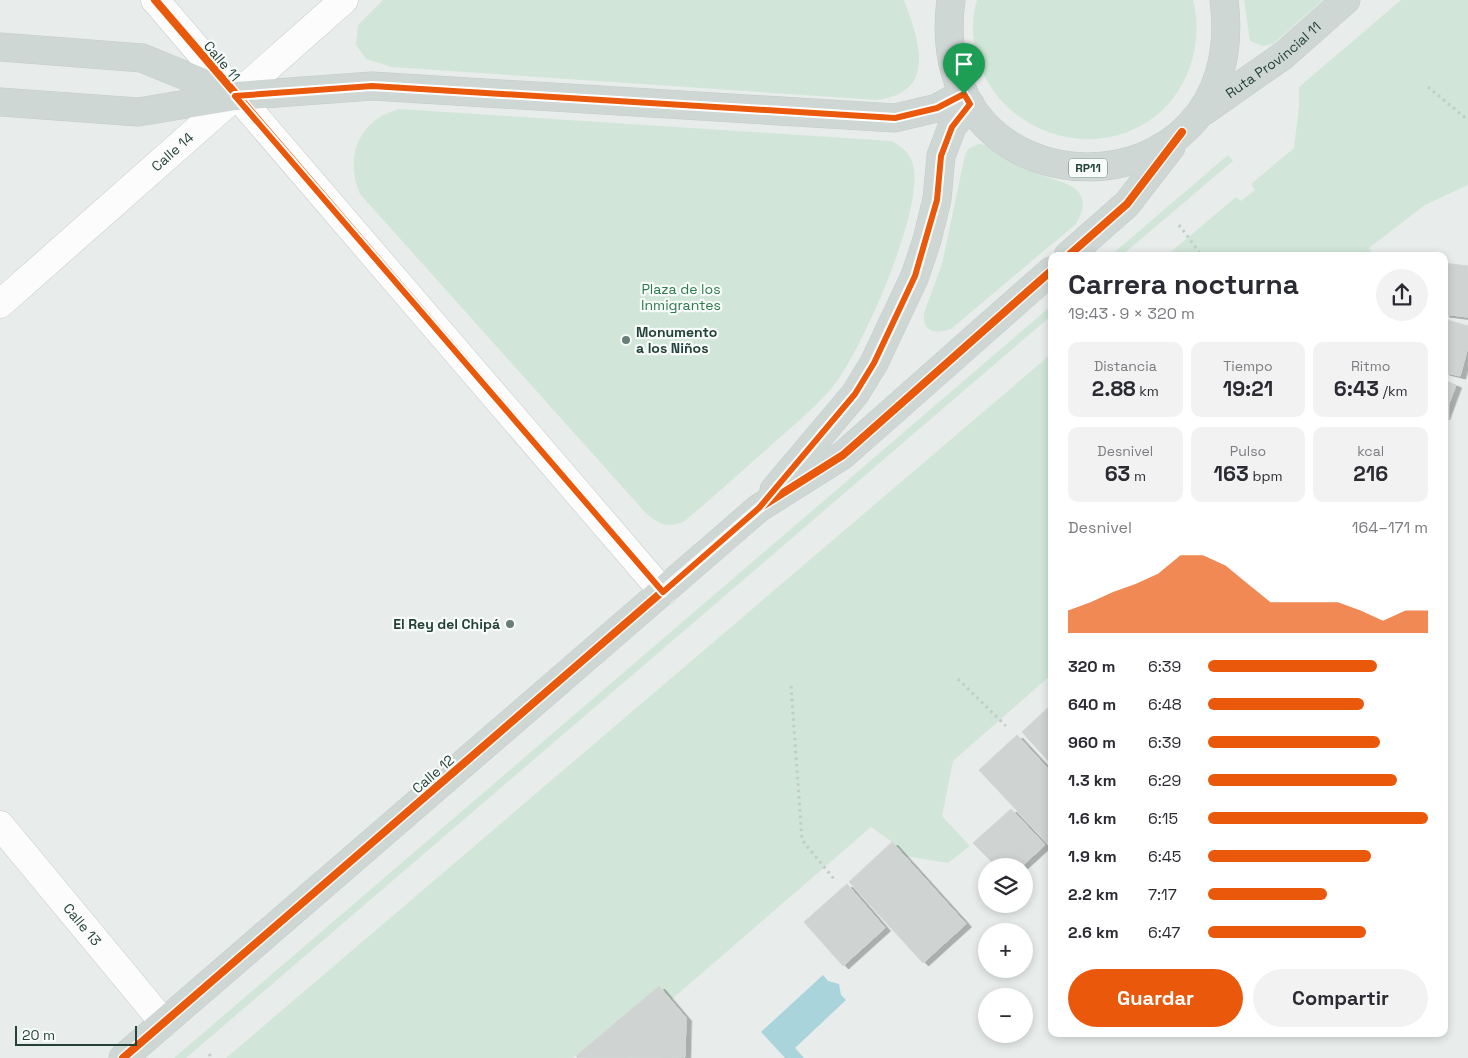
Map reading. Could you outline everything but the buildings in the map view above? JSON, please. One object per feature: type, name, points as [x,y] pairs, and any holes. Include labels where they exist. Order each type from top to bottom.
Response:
[{"type":"main road","name":"RP11","points":[[946,7],[951,59],[967,99],[992,131],[1010,145],[1031,156],[1053,164],[1076,168],[1099,168],[1144,157],[1164,147],[1189,124],[1211,95],[1221,72],[1226,47],[1224,0]]},
{"type":"main road","name":"Ruta Provincial 11","points":[[1189,124],[1284,55],[1346,0]]},
{"type":"main road","points":[[0,47],[142,58],[235,96]]},
{"type":"main road","points":[[0,102],[138,112],[235,96],[372,86],[895,118],[967,99]]},
{"type":"main road","points":[[759,508],[855,394],[874,363],[915,276],[927,240],[937,200],[941,156],[952,127],[967,99]]},
{"type":"main road","points":[[1073,252],[1127,204],[1189,124]]},
{"type":"main road","points":[[759,508],[843,455],[1048,274]]},
{"type":"main road","name":"Calle 12","points":[[123,1058],[759,508]]},
{"type":"street","name":"Calle 11","points":[[155,0],[235,96],[663,592]]},
{"type":"street","name":"Calle 14","points":[[0,304],[344,0]]},
{"type":"street","name":"Calle 13","points":[[0,825],[164,1023]]},
{"type":"path","points":[[1428,87],[1468,120]]},
{"type":"path","points":[[1179,226],[1199,252]]},
{"type":"path","points":[[958,679],[1006,726]]},
{"type":"path","points":[[792,686],[802,840],[834,879]]},
{"type":"path","points":[[209,1054],[212,1058]]},
{"type":"green space","points":[[383,0],[904,0],[915,32],[919,62],[916,76],[909,87],[896,95],[877,100],[392,67],[366,59],[356,45],[358,25]]},
{"type":"green space","points":[[977,0],[1193,0],[1197,25],[1196,42],[1190,67],[1173,98],[1150,120],[1122,134],[1092,139],[1061,136],[1031,125],[1005,105],[985,77],[975,49],[973,19]]},
{"type":"green space","points":[[1244,0],[1323,0],[1273,44],[1263,46],[1250,41]]},
{"type":"green space","points":[[1401,0],[1468,0],[1468,185],[1425,205],[1369,248],[1372,252],[1171,252],[1236,197],[1241,201],[1255,190],[1251,184],[1294,148],[1299,106],[1299,87]]},
{"type":"green space","name":"Plaza de los Inmigrantes","points":[[400,109],[891,141],[905,150],[913,165],[914,185],[910,212],[890,275],[862,337],[838,380],[809,412],[685,521],[673,525],[662,524],[643,510],[360,194],[355,180],[354,166],[355,153],[359,141],[365,130],[374,121]]},
{"type":"green space","points":[[979,144],[1000,152],[1038,174],[1073,187],[1082,198],[1082,210],[1076,224],[951,329],[935,331],[925,325],[924,313],[942,264],[965,155],[968,149]]},
{"type":"green space","points":[[1228,155],[1233,161],[1126,252],[1115,252]]},
{"type":"green space","points":[[1048,309],[1048,319],[186,1058],[174,1058]]},
{"type":"green space","points":[[1048,357],[1048,678],[953,761],[942,816],[970,846],[948,863],[905,856],[892,842],[871,827],[671,1000],[659,986],[573,1058],[226,1058]]},
{"type":"water","points":[[823,975],[828,981],[839,984],[841,995],[846,1000],[795,1048],[804,1058],[785,1058],[761,1032]]},
{"type":"cycle path","points":[[155,0],[663,592]]},
{"type":"cycle path","points":[[1073,252],[1127,204],[1182,132]]},
{"type":"cycle path","points":[[123,1058],[759,508],[843,455],[1048,274]]},
{"type":"place","name":"Monumento a los Niños","points":[[626,340]]},
{"type":"place","name":"El Rey del Chipá","points":[[510,624]]},
{"type":"route","points":[[372,86],[895,118],[937,108],[964,94],[970,104],[952,127],[941,156],[937,200],[927,240],[915,276],[874,363],[855,394],[815,439],[759,508],[663,592],[235,96],[372,86]]}]
